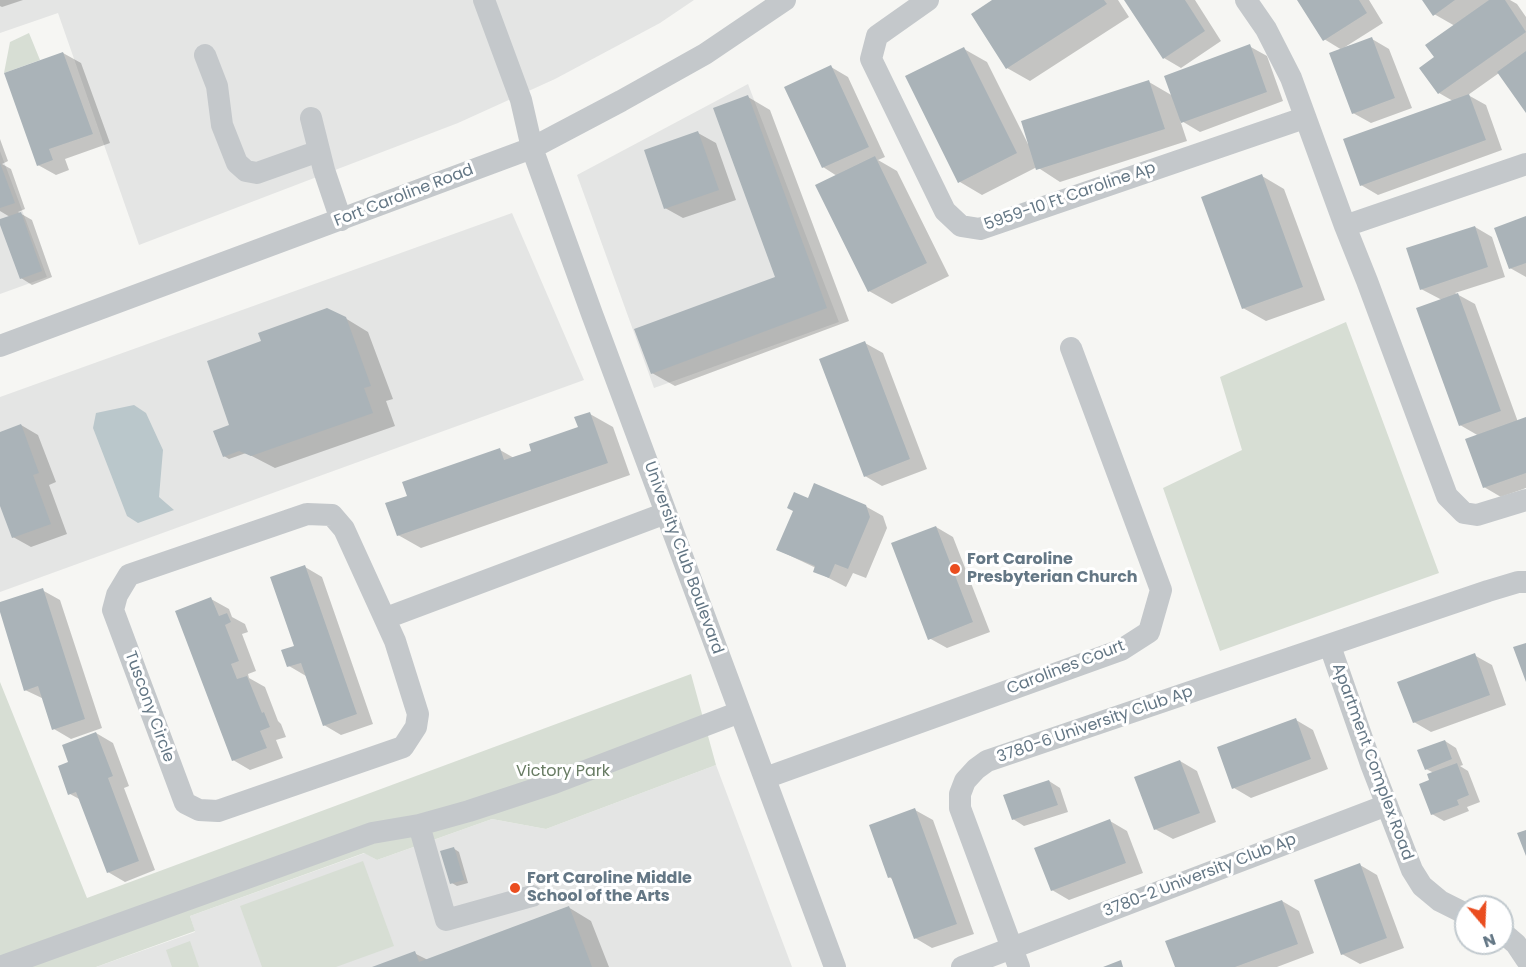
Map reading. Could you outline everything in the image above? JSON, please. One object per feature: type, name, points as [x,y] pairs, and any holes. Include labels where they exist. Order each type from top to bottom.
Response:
[{"type":"street","name":"University Club Boulevard","points":[[484,0],[521,100],[532,148],[835,967]]},
{"type":"street","name":"Fort Caroline Road","points":[[0,346],[532,148],[705,54],[785,0]]},
{"type":"street","name":"5959-10 Ft Caroline Ap","points":[[928,0],[877,36],[871,59],[945,212],[961,226],[980,229],[1304,118]]},
{"type":"street","points":[[1246,0],[1266,29],[1291,78],[1304,118],[1447,495],[1464,513],[1477,515],[1526,500]]},
{"type":"street","points":[[205,55],[217,86],[222,125],[237,163],[246,171],[257,173],[319,151]]},
{"type":"street","points":[[311,118],[340,220]]},
{"type":"street","points":[[1345,226],[1526,164]]},
{"type":"street","name":"Carolines Court","points":[[765,778],[1121,650],[1149,632],[1161,590],[1071,348]]},
{"type":"street","points":[[386,618],[666,513]]},
{"type":"street","name":"Tuscony Circle","points":[[307,514],[332,515],[344,529],[386,618],[418,714],[416,727],[403,747],[218,811],[199,810],[184,803],[113,610],[117,595],[129,575],[307,514]]},
{"type":"street","name":"Apartment Complex Road","points":[[1454,908],[1440,901],[1422,886],[1412,870],[1330,646],[1495,589],[1526,582]]},
{"type":"street","name":"3780-6 University Club Ap","points":[[1016,957],[960,808],[960,794],[965,781],[976,769],[987,761],[1330,646]]},
{"type":"street","points":[[0,967],[372,833],[419,825],[470,811],[554,783],[740,712]]},
{"type":"street","name":"3780-2 University Club Ap","points":[[962,967],[1016,957],[1387,805]]},
{"type":"street","points":[[419,825],[446,920],[532,896]]},
{"type":"street","points":[[1514,942],[1526,959]]},
{"type":"shaded area","points":[[0,0],[694,0],[660,23],[555,79],[458,123],[139,245],[58,13],[0,33]]},
{"type":"shaded area","points":[[748,84],[839,322],[654,388],[577,175]]},
{"type":"shaded area","points":[[0,151],[47,277],[0,294]]},
{"type":"shaded area","points":[[512,213],[584,380],[0,592],[0,397]]},
{"type":"shaded area","points":[[134,405],[146,413],[163,450],[159,497],[174,510],[138,523],[127,516],[93,428],[96,413]]},
{"type":"shaded area","name":"Fort Caroline Middle School of the Arts","points":[[716,765],[792,967],[96,967],[195,932],[190,916],[365,853],[377,860],[492,819],[546,829]]},
{"type":"green space","points":[[29,33],[40,60],[4,73],[10,42]]},
{"type":"green space","points":[[1346,322],[1439,573],[1220,651],[1163,488],[1242,450],[1220,377]]},
{"type":"green space","name":"Victory Park","points":[[691,674],[716,765],[546,829],[492,819],[377,860],[364,853],[190,916],[195,931],[96,967],[0,967],[0,682],[87,898]]},
{"type":"green space","points":[[363,861],[394,946],[336,967],[262,967],[240,906]]},
{"type":"green space","points":[[190,941],[199,967],[172,967],[166,950]]},
{"type":"building","points":[[992,0],[1104,0],[1107,4],[1006,69],[971,14]]},
{"type":"building","points":[[1124,0],[1185,0],[1205,31],[1163,59]]},
{"type":"building","points":[[1297,0],[1359,0],[1367,13],[1323,41]]},
{"type":"building","points":[[1422,0],[1455,0],[1433,16]]},
{"type":"building","points":[[1489,0],[1505,0],[1526,32],[1438,94],[1419,68],[1434,57],[1425,45]]},
{"type":"building","points":[[1372,37],[1395,98],[1352,114],[1329,53]]},
{"type":"building","points":[[1250,44],[1267,92],[1181,123],[1164,76]]},
{"type":"building","points":[[964,47],[1017,153],[958,183],[905,76]]},
{"type":"building","points":[[1526,51],[1526,113],[1497,72]]},
{"type":"building","points":[[63,52],[93,134],[49,149],[53,160],[37,166],[4,73]]},
{"type":"building","points":[[831,65],[869,147],[822,168],[784,87]]},
{"type":"building","points":[[1149,80],[1165,129],[1036,170],[1021,121]]},
{"type":"building","points":[[1469,94],[1486,140],[1360,186],[1343,139]]},
{"type":"building","points":[[748,95],[827,308],[651,374],[634,329],[775,277],[713,108]]},
{"type":"building","points":[[698,131],[719,190],[664,209],[644,150]]},
{"type":"building","points":[[875,156],[927,263],[868,292],[815,185]]},
{"type":"building","points":[[0,163],[15,203],[0,208]]},
{"type":"building","points":[[1262,174],[1303,287],[1242,309],[1201,197]]},
{"type":"building","points":[[21,212],[42,271],[20,279],[0,225],[0,219]]},
{"type":"building","points":[[1526,216],[1526,263],[1509,269],[1494,228]]},
{"type":"building","points":[[1475,226],[1488,267],[1420,290],[1406,248]]},
{"type":"building","points":[[1458,293],[1501,411],[1459,426],[1416,308]]},
{"type":"building","points":[[327,308],[346,317],[371,386],[364,388],[373,413],[251,456],[239,451],[223,457],[213,431],[229,425],[207,361],[261,341],[258,333]]},
{"type":"building","points":[[865,341],[910,459],[864,477],[819,359]]},
{"type":"building","points":[[590,412],[608,463],[397,536],[385,503],[407,496],[402,482],[500,448],[504,460],[531,451],[529,444],[578,427],[574,417]]},
{"type":"building","points":[[1526,417],[1526,473],[1483,488],[1465,439]]},
{"type":"building","points":[[21,424],[39,473],[33,475],[51,524],[12,538],[0,506],[0,432]]},
{"type":"building","points":[[814,483],[866,505],[870,517],[848,569],[835,564],[829,578],[813,572],[815,566],[776,550],[793,511],[787,508],[794,492],[808,498]]},
{"type":"building","points":[[936,526],[973,622],[928,640],[891,543]]},
{"type":"building","points":[[305,565],[357,714],[323,726],[301,663],[287,667],[281,650],[294,646],[270,577]]},
{"type":"building","points":[[43,588],[85,719],[52,730],[38,686],[24,691],[0,612],[0,602]]},
{"type":"building","points":[[211,597],[219,616],[227,613],[231,622],[225,625],[239,661],[231,664],[237,679],[247,676],[270,727],[260,731],[267,748],[232,761],[175,611]]},
{"type":"building","points":[[1526,643],[1526,682],[1513,647]]},
{"type":"building","points":[[1475,653],[1490,695],[1413,723],[1397,682]]},
{"type":"building","points":[[1296,718],[1311,759],[1232,789],[1217,747]]},
{"type":"building","points":[[96,732],[113,776],[108,778],[139,861],[107,873],[76,792],[68,795],[58,766],[68,762],[62,745]]},
{"type":"building","points":[[1445,740],[1452,759],[1425,770],[1417,750]]},
{"type":"building","points":[[1180,760],[1200,813],[1154,830],[1134,777]]},
{"type":"building","points":[[1457,763],[1469,795],[1457,800],[1459,805],[1431,815],[1419,784],[1429,780],[1427,774]]},
{"type":"building","points":[[1049,780],[1058,805],[1012,820],[1003,795]]},
{"type":"building","points":[[915,808],[957,924],[914,939],[869,825]]},
{"type":"building","points":[[1110,819],[1126,863],[1051,891],[1034,848]]},
{"type":"building","points":[[1526,830],[1526,856],[1517,833]]},
{"type":"building","points":[[454,847],[464,880],[450,884],[440,851]]},
{"type":"building","points":[[1360,863],[1387,938],[1341,955],[1314,880]]},
{"type":"building","points":[[1282,900],[1298,944],[1235,967],[1175,967],[1165,941]]},
{"type":"building","points":[[569,906],[592,967],[372,967],[415,951],[419,962]]},
{"type":"building","points":[[1121,960],[1123,967],[1103,967]]},
{"type":"place","name":"Fort Caroline Presbyterian Church","points":[[955,569]]},
{"type":"place","name":"Fort Caroline Middle School of the Arts","points":[[515,888]]}]
